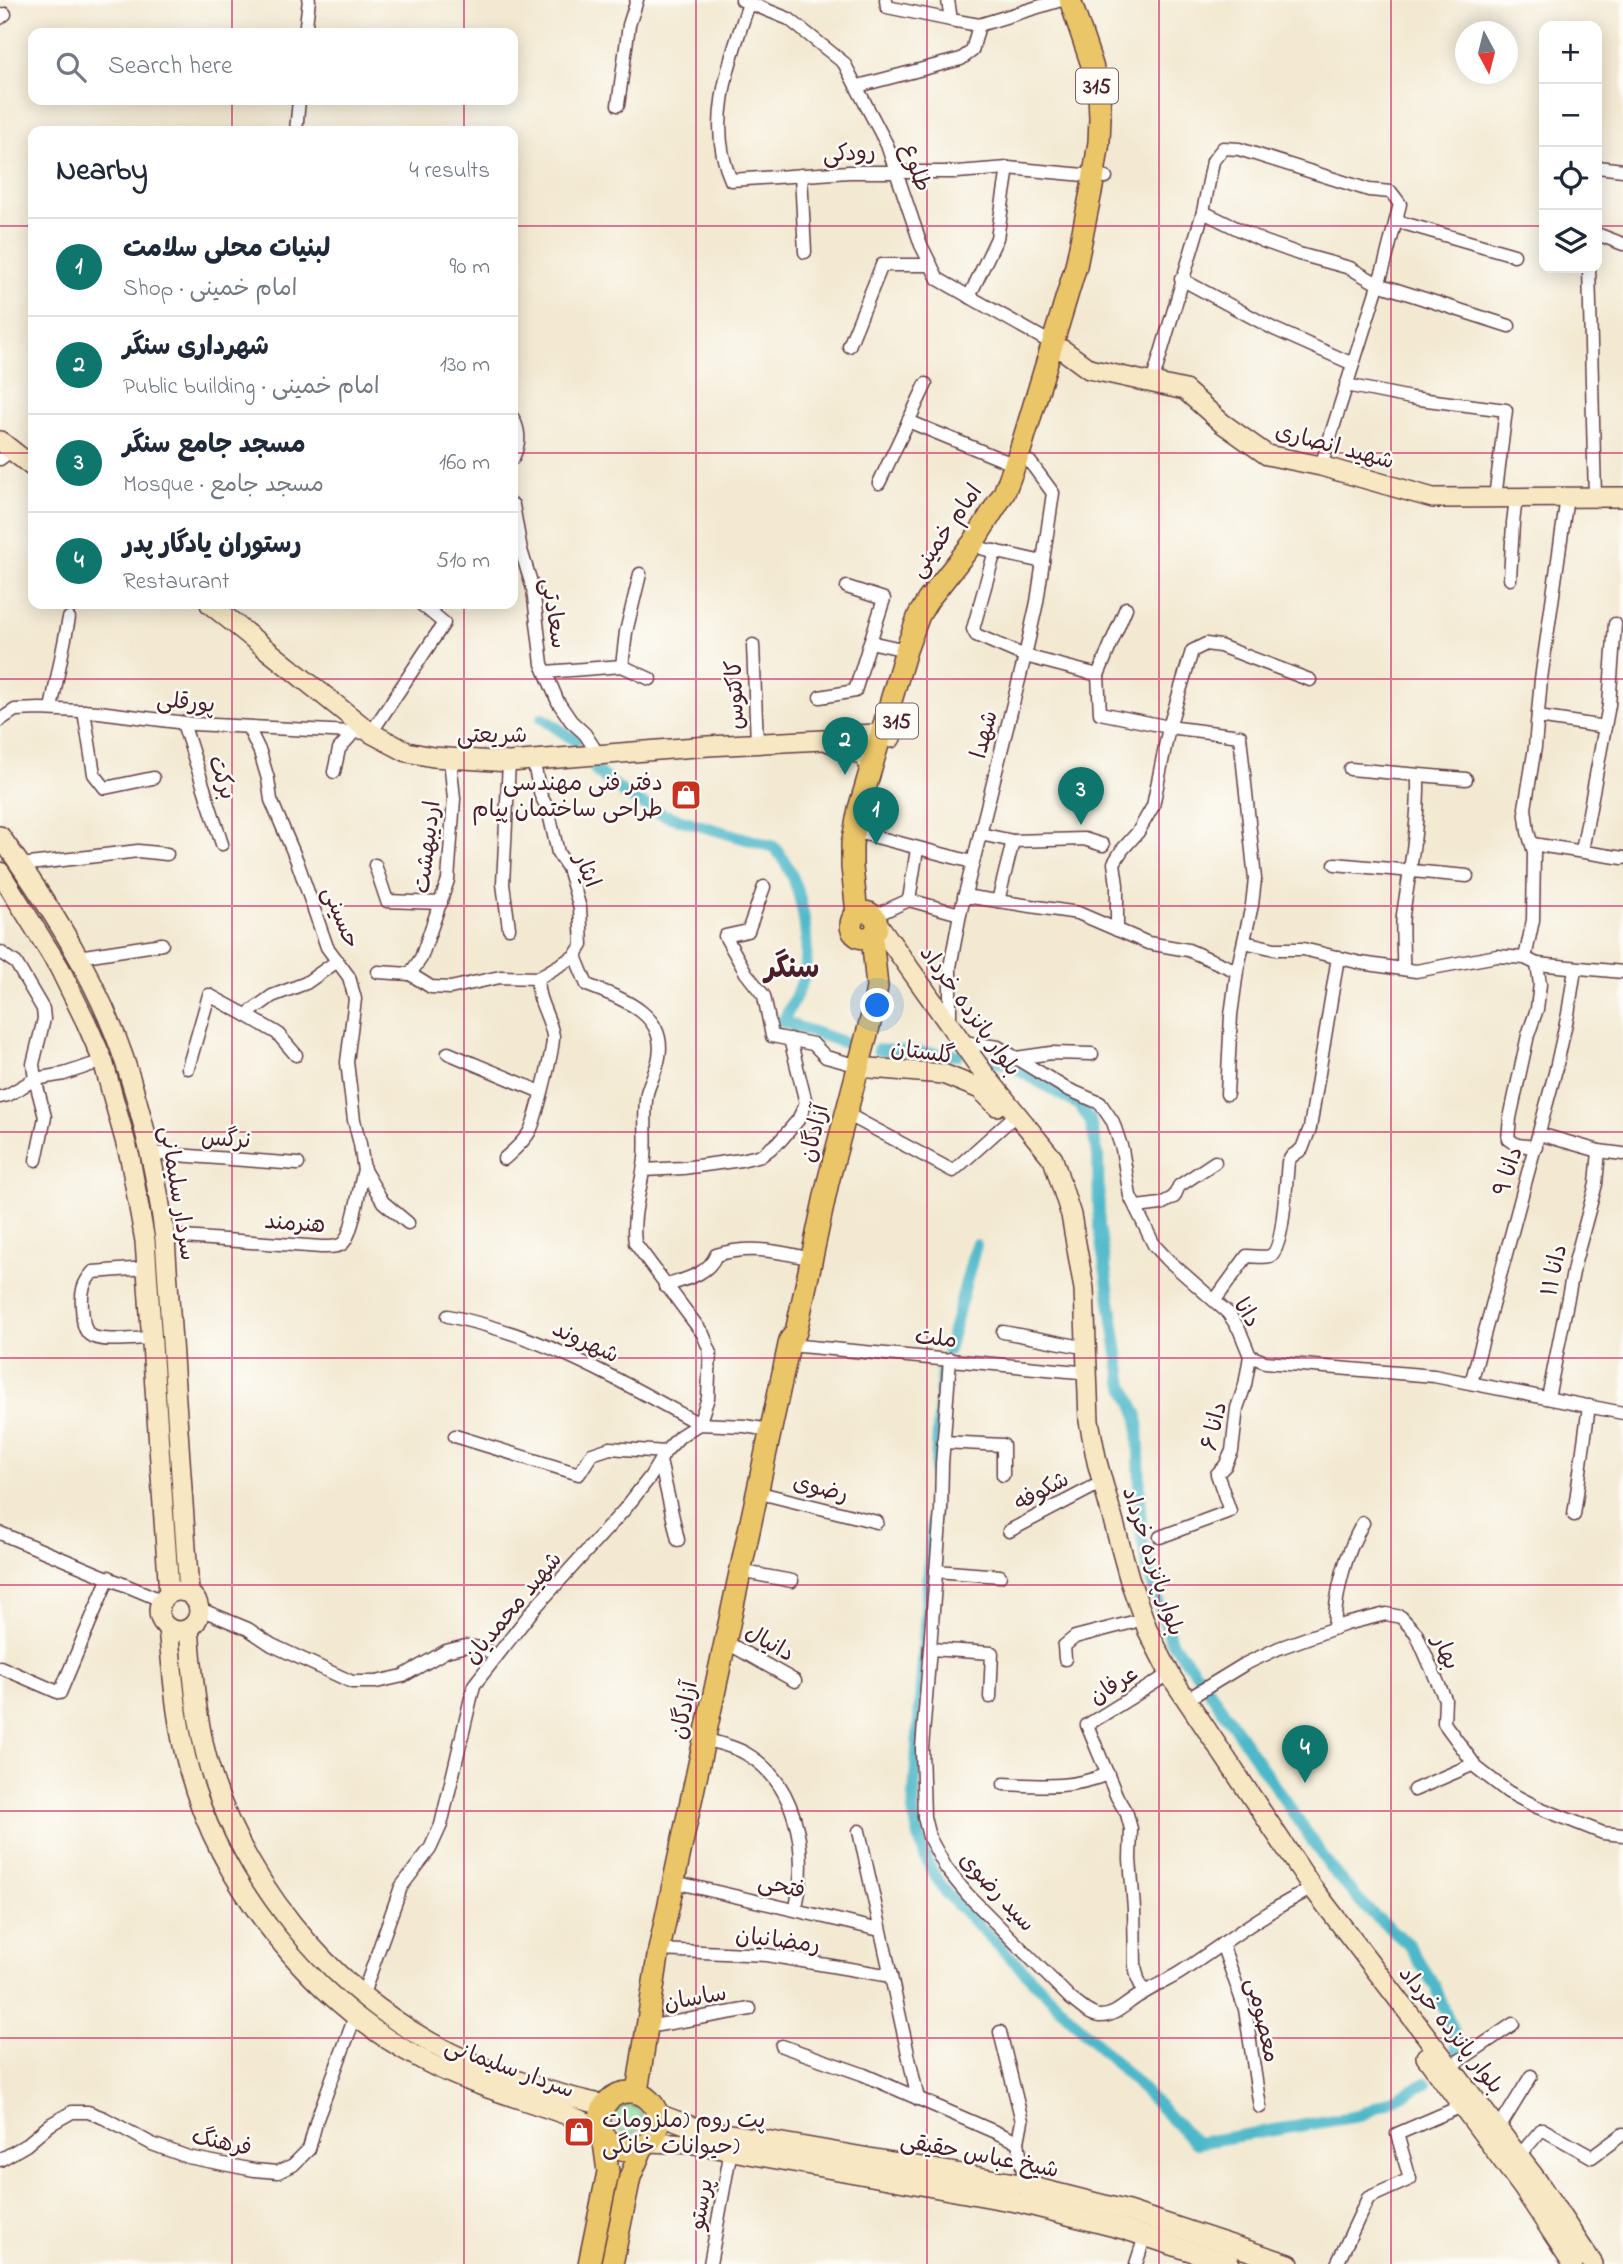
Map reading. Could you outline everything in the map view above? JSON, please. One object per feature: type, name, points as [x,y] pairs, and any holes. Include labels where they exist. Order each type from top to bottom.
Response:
[{"type":"main road","name":"315","points":[[1070,0],[1099,94],[1100,176]]},
{"type":"main road","points":[[1083,0],[1101,47],[1111,86],[1113,124],[1100,176]]},
{"type":"main road","name":"امام خمینی","points":[[869,923],[852,867],[852,844],[872,767],[929,617],[984,548],[1004,493],[1022,463],[1058,347],[1100,176]]},
{"type":"main road","name":"امام خمینی","points":[[869,923],[862,873],[862,844],[906,650],[919,615],[928,600],[984,548]]},
{"type":"main road","name":"آزادگان","points":[[638,2092],[659,1950],[769,1430],[789,1342],[796,1332],[855,1066],[877,987],[869,923]]},
{"type":"main road","name":"آزادگان","points":[[789,1342],[787,1331],[836,1112],[855,1066]]},
{"type":"main road","points":[[589,2264],[608,2172],[600,2120],[604,2105],[615,2095],[638,2092],[650,2100],[658,2113],[657,2129],[646,2144],[630,2177],[612,2264]]},
{"type":"main road","points":[[602,2131],[608,2141],[621,2149],[636,2149],[646,2144]]},
{"type":"street","points":[[306,28],[309,0]]},
{"type":"street","points":[[618,104],[629,25],[636,0]]},
{"type":"street","points":[[886,0],[887,8],[979,25],[1061,0]]},
{"type":"street","points":[[948,0],[951,20]]},
{"type":"street","name":"رودکی","points":[[745,1],[726,71],[720,132],[726,169],[731,180],[896,170],[957,172],[1008,168],[1100,176]]},
{"type":"street","name":"طلوع","points":[[745,1],[789,19],[844,63],[887,145],[921,246],[938,279],[1058,347]]},
{"type":"street","points":[[858,86],[961,59],[972,51],[979,25]]},
{"type":"street","points":[[296,126],[299,105]]},
{"type":"street","points":[[1152,383],[1203,212],[1213,161],[1223,148],[1238,149],[1369,190],[1391,192],[1400,204],[1396,221],[1321,466]]},
{"type":"street","points":[[969,297],[997,238],[1008,168]]},
{"type":"street","points":[[1602,168],[1623,170]]},
{"type":"street","points":[[801,175],[805,252]]},
{"type":"street","points":[[1203,212],[1263,241],[1350,268],[1378,284],[1509,326]]},
{"type":"street","points":[[1396,221],[1514,255]]},
{"type":"street","points":[[1602,236],[1623,244]]},
{"type":"street","points":[[849,346],[882,265],[931,265]]},
{"type":"street","points":[[1588,273],[1595,497]]},
{"type":"street","points":[[1181,279],[1274,329],[1353,364]]},
{"type":"street","name":"شهید انصاری","points":[[1058,347],[1089,369],[1185,390],[1222,423],[1267,455],[1321,466],[1433,498],[1623,497]]},
{"type":"street","points":[[879,483],[926,384]]},
{"type":"street","points":[[1346,385],[1411,398],[1506,410],[1496,498]]},
{"type":"street","points":[[908,421],[1022,463]]},
{"type":"street","points":[[4,450],[28,464]]},
{"type":"street","name":"شهدا","points":[[950,1024],[950,967],[960,914],[1025,656],[1053,493],[1022,463]]},
{"type":"street","points":[[1525,958],[1532,920],[1534,852],[1525,808],[1553,606],[1555,570],[1567,497]]},
{"type":"street","points":[[1510,579],[1516,498]]},
{"type":"street","name":"سعادتی","points":[[518,533],[533,589],[542,664],[558,702],[598,754]]},
{"type":"street","points":[[1043,562],[984,548],[973,629],[981,639],[1025,656],[1098,675]]},
{"type":"street","points":[[622,666],[626,632],[640,574]]},
{"type":"street","points":[[820,697],[855,691],[884,599],[847,587]]},
{"type":"street","points":[[1126,608],[1098,675],[1100,713],[1169,727],[1240,736],[1255,879],[1231,1015],[1227,1094]]},
{"type":"street","name":"شریعتی","points":[[221,609],[362,732],[407,752],[450,759],[509,762],[823,740],[852,735],[886,736]]},
{"type":"street","points":[[334,772],[338,749],[362,732],[444,623],[427,609]]},
{"type":"street","points":[[51,709],[69,618]]},
{"type":"street","points":[[1582,851],[1605,727],[1615,624]]},
{"type":"street","points":[[870,642],[906,650]]},
{"type":"street","points":[[1117,930],[1114,863],[1138,832],[1153,806],[1169,727],[1192,651],[1206,644],[1220,646],[1310,680]]},
{"type":"street","name":"کاکتوس","points":[[753,645],[757,743]]},
{"type":"street","points":[[546,672],[622,666],[650,680]]},
{"type":"street","name":"پورقلی","points":[[0,720],[15,710],[51,709],[183,723],[362,732]]},
{"type":"street","points":[[84,711],[94,774],[105,788],[153,778]]},
{"type":"street","points":[[1538,717],[1605,727]]},
{"type":"street","name":"برکت","points":[[183,723],[222,844]]},
{"type":"street","name":"حسینی","points":[[248,727],[260,752],[271,800],[297,861],[327,947],[349,977],[355,999],[347,1062],[363,1170]]},
{"type":"street","name":"شریعتی","points":[[823,740],[862,755],[872,767]]},
{"type":"street","name":"اردیبهشت","points":[[410,974],[421,958],[448,880],[454,799],[450,759]]},
{"type":"street","name":"ایثار","points":[[533,760],[558,853],[568,868],[580,908],[582,945],[575,956]]},
{"type":"street","points":[[509,762],[503,884],[509,928]]},
{"type":"street","points":[[1350,769],[1466,779]]},
{"type":"street","points":[[1403,969],[1403,918],[1411,872],[1418,776]]},
{"type":"street","points":[[865,834],[972,862]]},
{"type":"street","points":[[980,834],[1013,841],[1084,839],[1103,845]]},
{"type":"street","name":"سردار سلیمانی","points":[[0,836],[78,957],[122,1054],[150,1153],[159,1191],[165,1239],[189,1592]]},
{"type":"street","points":[[998,901],[1013,841]]},
{"type":"street","points":[[1532,844],[1623,859]]},
{"type":"street","points":[[909,900],[916,849]]},
{"type":"street","points":[[21,865],[138,851],[167,854]]},
{"type":"street","points":[[1335,864],[1467,876]]},
{"type":"street","points":[[375,865],[387,901],[441,903]]},
{"type":"street","name":"سردار سلیمانی","points":[[0,872],[59,967],[103,1061],[122,1125],[138,1195],[151,1338],[165,1596]]},
{"type":"street","points":[[764,887],[748,931],[724,936],[746,973],[764,996],[772,1036],[813,1044],[826,1057],[855,1066]]},
{"type":"street","points":[[964,896],[1078,913],[1148,943],[1188,950],[1237,971]]},
{"type":"street","points":[[869,923],[909,900],[960,914]]},
{"type":"street","name":"بلوار پانزده خرداد","points":[[869,923],[1053,1159],[1071,1215],[1084,1289],[1084,1371],[1079,1422],[1093,1487],[1120,1584],[1133,1622],[1161,1679],[1303,1894],[1396,2007],[1450,2067],[1518,2157],[1592,2264]]},
{"type":"street","points":[[1244,942],[1275,949],[1303,949],[1416,971],[1497,956],[1525,958],[1537,964],[1575,969],[1623,972]]},
{"type":"street","points":[[78,957],[162,944]]},
{"type":"street","points":[[0,952],[16,963],[43,1009],[44,1019],[33,1064],[45,1117],[37,1160]]},
{"type":"street","points":[[379,972],[410,974],[431,987],[450,988],[500,977],[538,978],[575,956],[587,985],[628,1002],[652,1023],[660,1036],[658,1063],[647,1094],[644,1170],[633,1227],[635,1243],[703,1334],[710,1351],[708,1398],[699,1424],[769,1430]]},
{"type":"street","points":[[1215,1300],[1247,1256],[1269,1256],[1276,1251],[1281,1238],[1288,1162],[1302,1149],[1310,1128],[1338,957]]},
{"type":"street","points":[[246,1015],[272,996],[306,983],[336,962]]},
{"type":"street","points":[[1537,964],[1540,984],[1537,1009],[1528,1035],[1508,1139],[1517,1145],[1538,1141],[1623,1154]]},
{"type":"street","name":"دانا ۹","points":[[1471,1383],[1514,1218],[1538,1141],[1568,1014],[1575,969]]},
{"type":"street","points":[[504,1159],[530,1131],[549,1064],[553,1039],[549,1016],[537,987],[538,978]]},
{"type":"street","points":[[188,1068],[209,995],[277,1033],[296,1055]]},
{"type":"street","points":[[644,1170],[694,1167],[741,1160],[762,1155],[780,1141],[797,1120],[806,1102],[790,1039]]},
{"type":"street","name":"دانا","points":[[963,1042],[998,1047],[1065,1088],[1100,1103],[1113,1122],[1122,1149],[1130,1196],[1154,1245],[1168,1261],[1228,1313],[1239,1329],[1250,1356],[1265,1362],[1434,1376],[1623,1413]]},
{"type":"street","points":[[1016,1058],[1051,1053],[1092,1054]]},
{"type":"street","points":[[448,1054],[541,1092]]},
{"type":"street","points":[[0,1097],[35,1079],[64,1074],[103,1061]]},
{"type":"street","name":"گلستان","points":[[855,1066],[943,1074],[980,1088]]},
{"type":"street","name":"بلوار پانزده خرداد","points":[[980,1088],[1010,1120],[1043,1163],[1060,1217],[1073,1290],[1077,1346],[1084,1371],[1089,1421],[1097,1462],[1130,1581],[1148,1631],[1186,1700],[1462,2106],[1523,2188],[1573,2264]]},
{"type":"street","points":[[845,1113],[953,1171],[1010,1120]]},
{"type":"street","name":"دانا ۱۱","points":[[1548,1398],[1575,1262],[1596,1184],[1599,1151]]},
{"type":"street","name":"نرگس","points":[[150,1153],[298,1164]]},
{"type":"street","points":[[1137,1207],[1161,1204],[1174,1197],[1179,1186],[1215,1162]]},
{"type":"street","points":[[363,1170],[383,1202],[408,1223]]},
{"type":"street","name":"هنرمند","points":[[165,1239],[183,1237],[320,1247],[340,1246],[347,1240],[353,1223],[363,1170]]},
{"type":"street","points":[[666,1286],[712,1266],[716,1255],[726,1252],[761,1248],[803,1257]]},
{"type":"street","points":[[146,1268],[93,1272],[84,1282],[81,1298],[83,1324],[88,1335],[98,1340],[151,1338]]},
{"type":"street","name":"شهروند","points":[[448,1316],[480,1322],[524,1336],[587,1362],[699,1424]]},
{"type":"street","points":[[1003,1332],[1077,1346]]},
{"type":"street","name":"ملت","points":[[789,1342],[1084,1371]]},
{"type":"street","name":"دانا ۶","points":[[1160,1537],[1230,1511],[1217,1474],[1225,1466],[1232,1451],[1237,1408],[1245,1385],[1250,1356]]},
{"type":"street","name":"سید رضوی","points":[[950,1359],[922,1748],[924,1817],[937,1856],[967,1894],[1072,1999],[1098,2016],[1111,2014],[1144,1992],[1166,1982],[1277,1907],[1303,1894]]},
{"type":"street","points":[[1574,1516],[1589,1406]]},
{"type":"street","name":"شهید محمدیان","points":[[363,1994],[401,1887],[430,1849],[441,1825],[474,1685],[533,1610],[624,1510],[650,1477],[662,1456],[680,1436],[699,1424]]},
{"type":"street","points":[[455,1436],[579,1474],[592,1454],[610,1448],[662,1456],[678,1540]]},
{"type":"street","points":[[943,1442],[1003,1445],[1003,1475]]},
{"type":"street","name":"شکوفه","points":[[1009,1531],[1093,1487]]},
{"type":"street","name":"رضوی","points":[[756,1492],[877,1522]]},
{"type":"street","points":[[1334,1628],[1340,1579],[1352,1542],[1363,1523]]},
{"type":"street","points":[[0,1533],[109,1577],[165,1596]]},
{"type":"street","points":[[739,1570],[792,1581]]},
{"type":"street","points":[[936,1571],[1000,1576]]},
{"type":"street","points":[[0,1667],[60,1693],[109,1577]]},
{"type":"street","points":[[179,1590],[189,1592],[197,1599],[200,1609],[195,1624],[189,1629],[178,1631],[168,1628],[161,1620],[158,1610],[165,1596],[179,1590]]},
{"type":"street","points":[[200,1609],[247,1629],[272,1645],[352,1682],[376,1682],[403,1676],[446,1651],[466,1646],[481,1648],[495,1655]]},
{"type":"street","name":"بهار","points":[[1186,1700],[1228,1674],[1279,1648],[1334,1628],[1386,1614],[1401,1617],[1416,1633],[1445,1699],[1444,1723],[1474,1763],[1508,1792],[1537,1807],[1604,1833],[1623,1835]]},
{"type":"street","points":[[1065,1659],[1064,1646],[1075,1637],[1133,1622]]},
{"type":"street","name":"سردار سلیمانی","points":[[168,1628],[178,1723],[189,1770],[205,1817],[229,1867],[258,1913],[287,1948],[319,1983],[356,2014],[420,2059],[457,2076],[602,2131]]},
{"type":"street","name":"سردار سلیمانی","points":[[189,1629],[198,1720],[208,1765],[223,1809],[246,1858],[302,1935],[333,1968],[363,1994],[429,2041],[505,2076],[604,2105]]},
{"type":"street","name":"دانیال","points":[[724,1641],[795,1681]]},
{"type":"street","points":[[930,1649],[992,1653],[990,1697]]},
{"type":"street","name":"عرفان","points":[[1108,1774],[1087,1725],[1161,1679]]},
{"type":"street","points":[[704,1738],[744,1752],[767,1769],[785,1795],[797,1823],[801,1857],[802,1877],[797,1902]]},
{"type":"street","points":[[1414,1790],[1474,1763]]},
{"type":"street","points":[[1004,1784],[1061,1787],[1086,1783],[1108,1774],[1131,1829],[1135,1966],[1144,1992]]},
{"type":"street","points":[[859,1831],[918,2099]]},
{"type":"street","name":"فتحی","points":[[674,1882],[880,1930]]},
{"type":"street","name":"معصومی","points":[[1222,1944],[1245,2009],[1260,2107]]},
{"type":"street","name":"رمضانیان","points":[[659,1950],[767,1955],[891,1976]]},
{"type":"street","name":"ساسان","points":[[647,2027],[750,2009]]},
{"type":"street","name":"فرهنگ","points":[[0,2160],[72,2112],[88,2112],[152,2144],[188,2157],[278,2172],[293,2165],[309,2149],[317,2119],[356,2014]]},
{"type":"street","points":[[1450,2067],[1513,2024]]},
{"type":"street","points":[[1000,2032],[1021,2120],[1018,2142],[1025,2185]]},
{"type":"street","points":[[782,2046],[862,2074],[1018,2142]]},
{"type":"street","points":[[1498,2130],[1531,2077]]},
{"type":"street","points":[[1337,2264],[1368,2198],[1410,2179],[1397,2134],[1462,2106]]},
{"type":"street","name":"شیخ عباس حقیقی","points":[[658,2113],[696,2128],[1025,2185],[1128,2211],[1229,2257]]},
{"type":"street","points":[[1518,2157],[1542,2129],[1592,2157],[1623,2134]]},
{"type":"street","name":"شیخ عباس حقیقی","points":[[646,2144],[694,2144],[1021,2203],[1229,2257],[1289,2264]]},
{"type":"street","name":"پرستو","points":[[710,2264],[731,2150]]},
{"type":"street","points":[[1136,2264],[1145,2236]]},
{"type":"green space","points":[[629,2106],[639,2110],[643,2120],[639,2130],[629,2134],[619,2130],[615,2120],[619,2110]]},
{"type":"waterway","points":[[542,718],[576,741]]},
{"type":"waterway","points":[[596,771],[629,797],[664,815],[774,847],[783,859],[797,889],[806,940],[805,972],[799,991],[783,1022],[849,1044]]},
{"type":"waterway","points":[[878,1050],[958,1055]]},
{"type":"waterway","points":[[984,1059],[1014,1067],[1079,1105],[1090,1120],[1098,1156],[1099,1227],[1122,1380],[1138,1416],[1141,1532],[1150,1577],[1171,1641],[1202,1680],[1333,1871],[1368,1910],[1408,1944],[1435,1986],[1455,2037],[1457,2056]]},
{"type":"waterway","points":[[948,1350],[976,1245]]},
{"type":"waterway","points":[[942,1372],[913,1811],[925,1856],[940,1884],[1196,2143],[1359,2116],[1426,2083]]},
{"type":"place","name":"شهرداری سنگر","points":[[845,775]]},
{"type":"place","name":"دفتر فنی مهندسی طراحی ساختمان پیام","points":[[686,795]]},
{"type":"place","name":"مسجد جامع سنگر","points":[[1081,825]]},
{"type":"place","name":"لبنیات محلی سلامت","points":[[876,845]]},
{"type":"place","name":"رستوران یادگار پدر","points":[[1305,1783]]},
{"type":"place","name":"پت روم (ملزومات حیوانات خانگی)","points":[[579,2132]]},
{"type":"district","name":"سنگر","points":[[792,967]]}]
